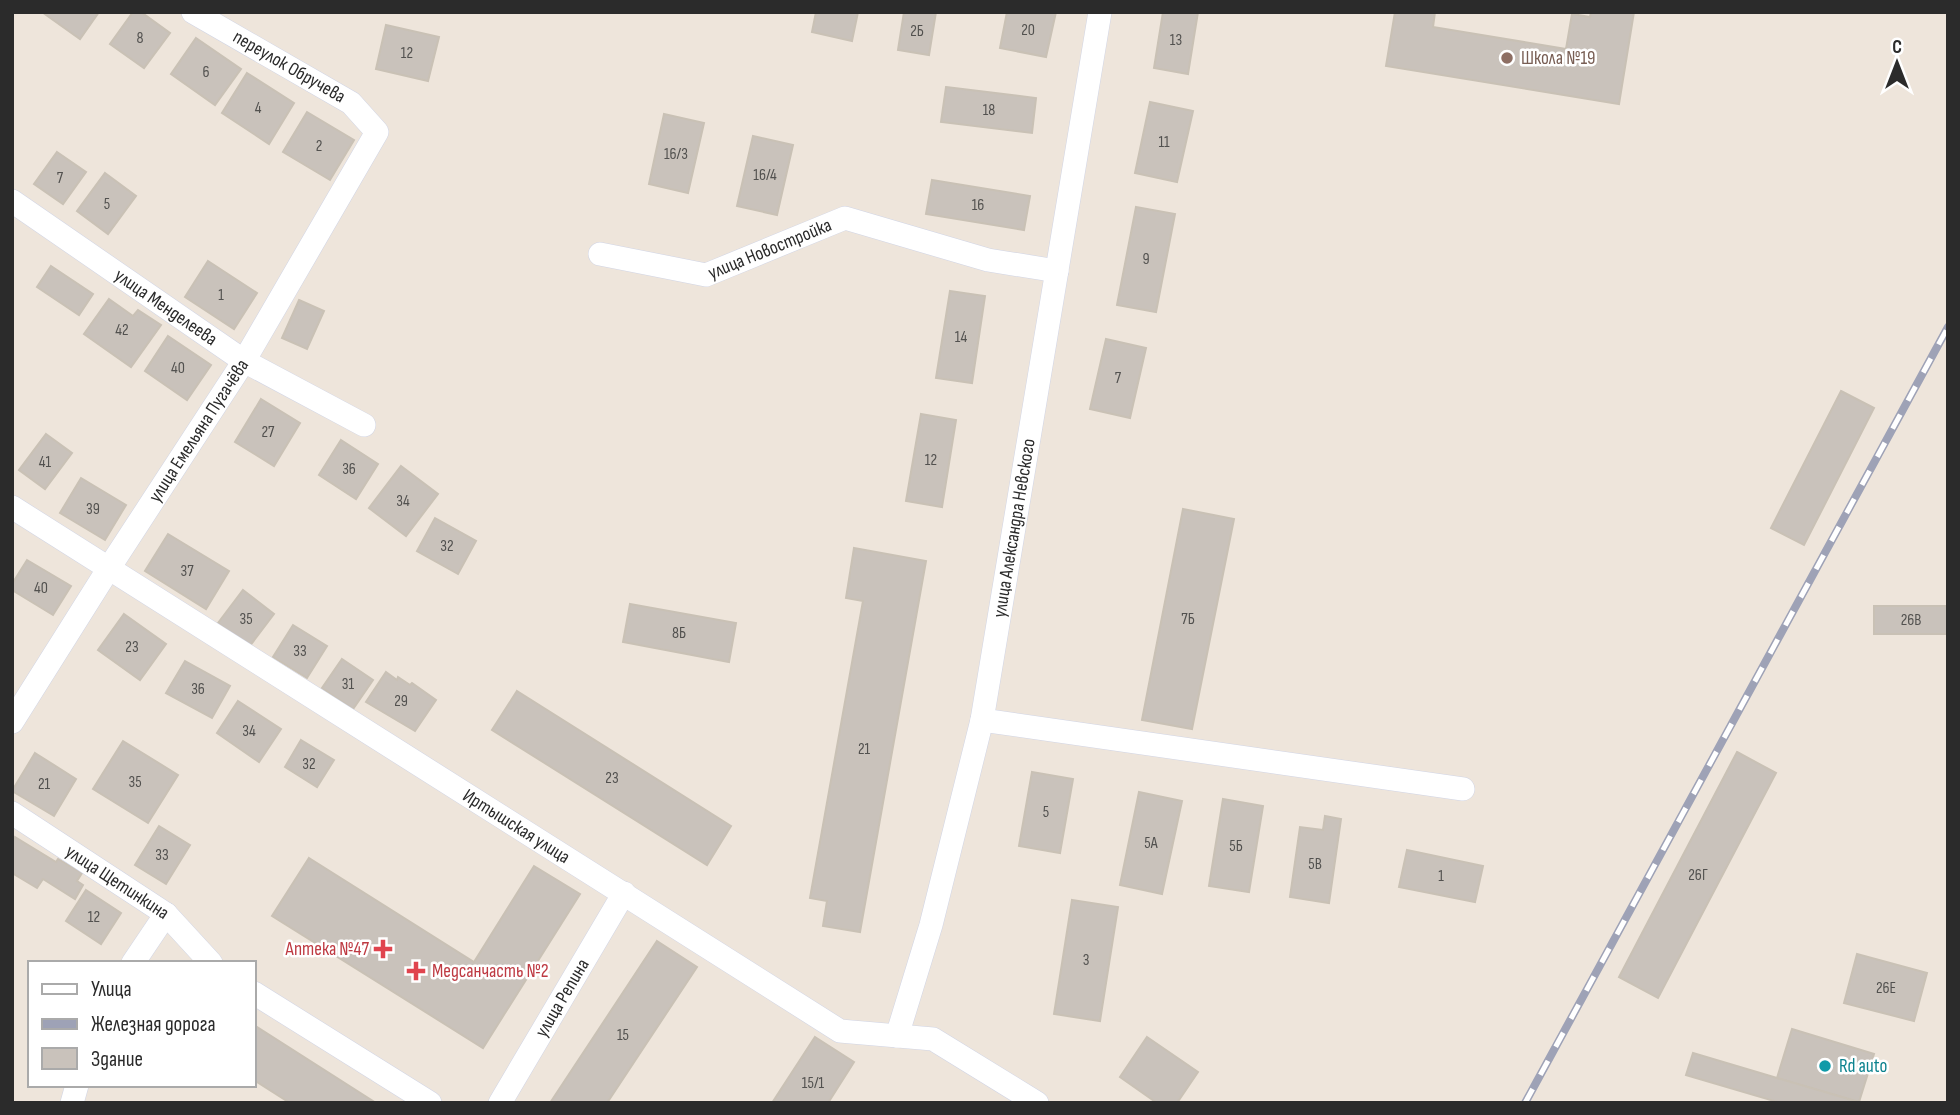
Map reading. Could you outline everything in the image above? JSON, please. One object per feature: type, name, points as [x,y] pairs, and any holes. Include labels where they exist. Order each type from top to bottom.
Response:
[{"type":"street","name":"переулок Обручева","points":[[193,12],[351,103],[377,132]]},
{"type":"street","name":"улица Александра Невского","points":[[897,1036],[931,925],[982,720],[1100,12]]},
{"type":"street","name":"улица Емельяна Пугачёва","points":[[12,722],[244,361],[377,132]]},
{"type":"street","name":"улица Менделеева","points":[[12,201],[244,361],[364,425]]},
{"type":"street","name":"улица Новостройка","points":[[600,254],[706,275],[845,218],[988,260],[1057,271]]},
{"type":"street","name":"Иртышская улица","points":[[12,508],[840,1031],[933,1039],[1037,1103]]},
{"type":"street","points":[[982,720],[1463,789]]},
{"type":"street","name":"улица Щетинкина","points":[[12,813],[166,914],[209,961]]},
{"type":"street","name":"улица Репина","points":[[500,1103],[624,893]]},
{"type":"street","points":[[134,961],[166,914]]},
{"type":"street","points":[[256,994],[430,1103]]},
{"type":"building","points":[[42,12],[99,12],[80,39]]},
{"type":"building","points":[[133,12],[141,12],[170,33],[144,68],[110,44]]},
{"type":"building","points":[[816,12],[858,12],[852,41],[812,32]]},
{"type":"building","points":[[904,12],[936,12],[929,55],[898,50]]},
{"type":"building","points":[[1007,12],[1056,12],[1046,57],[1000,48]]},
{"type":"building","points":[[1163,12],[1198,12],[1188,74],[1154,68]]},
{"type":"building","name":"Школа №19","points":[[1395,12],[1435,12],[1433,27],[1566,49],[1572,14],[1590,17],[1591,12],[1634,12],[1619,104],[1386,66]]},
{"type":"building","points":[[386,25],[439,37],[428,81],[376,69]]},
{"type":"building","points":[[196,38],[241,69],[215,105],[171,74]]},
{"type":"building","points":[[247,73],[294,103],[269,144],[222,113]]},
{"type":"building","points":[[946,87],[1036,98],[1032,133],[941,122]]},
{"type":"building","points":[[1150,102],[1193,111],[1177,182],[1135,173]]},
{"type":"building","points":[[307,112],[354,140],[330,180],[283,152]]},
{"type":"building","points":[[664,114],[704,123],[688,193],[649,184]]},
{"type":"building","points":[[753,136],[793,145],[777,215],[737,206]]},
{"type":"building","points":[[57,152],[86,172],[63,204],[34,184]]},
{"type":"building","points":[[105,173],[136,196],[108,234],[77,211]]},
{"type":"building","points":[[932,180],[1030,196],[1024,230],[926,214]]},
{"type":"building","points":[[1136,207],[1175,214],[1156,312],[1117,305]]},
{"type":"building","points":[[208,261],[257,293],[234,329],[185,297]]},
{"type":"building","points":[[51,266],[93,294],[79,315],[37,287]]},
{"type":"building","points":[[950,291],[985,296],[972,383],[936,378]]},
{"type":"building","points":[[109,299],[133,316],[138,310],[161,325],[131,367],[84,334]]},
{"type":"building","points":[[299,300],[324,311],[307,349],[282,338]]},
{"type":"building","points":[[168,336],[211,365],[187,400],[145,371]]},
{"type":"building","points":[[1106,339],[1146,348],[1130,418],[1090,409]]},
{"type":"building","points":[[1841,391],[1874,408],[1804,545],[1771,528]]},
{"type":"building","points":[[261,399],[300,423],[274,466],[235,442]]},
{"type":"building","points":[[921,414],[956,420],[942,507],[906,501]]},
{"type":"building","points":[[46,434],[72,453],[45,489],[19,470]]},
{"type":"building","points":[[341,440],[378,464],[356,499],[319,475]]},
{"type":"building","points":[[401,466],[438,494],[406,536],[369,508]]},
{"type":"building","points":[[81,478],[126,505],[105,540],[60,513]]},
{"type":"building","points":[[1183,509],[1234,519],[1192,729],[1142,720]]},
{"type":"building","points":[[435,518],[476,541],[458,574],[417,551]]},
{"type":"building","points":[[168,534],[229,571],[206,609],[145,571]]},
{"type":"building","points":[[854,548],[926,561],[860,932],[823,926],[827,901],[810,898],[863,601],[846,598]]},
{"type":"building","points":[[27,560],[71,586],[53,615],[12,590],[12,584]]},
{"type":"building","points":[[243,590],[274,614],[249,647],[218,623]]},
{"type":"building","points":[[630,604],[736,623],[729,662],[623,642]]},
{"type":"building","points":[[1874,606],[1948,606],[1948,634],[1874,634]]},
{"type":"building","points":[[124,614],[166,644],[140,680],[98,650]]},
{"type":"building","points":[[293,625],[327,646],[307,678],[273,657]]},
{"type":"building","points":[[342,659],[373,680],[353,709],[322,688]]},
{"type":"building","points":[[185,661],[230,686],[212,718],[166,693]]},
{"type":"building","points":[[386,672],[397,680],[398,677],[410,685],[412,683],[436,700],[415,731],[366,702]]},
{"type":"building","points":[[517,691],[731,826],[707,865],[492,730]]},
{"type":"building","points":[[238,701],[281,729],[259,762],[217,733]]},
{"type":"building","points":[[301,740],[334,760],[317,787],[285,767]]},
{"type":"building","points":[[123,741],[178,775],[148,823],[93,789]]},
{"type":"building","points":[[1737,752],[1776,773],[1658,998],[1619,977]]},
{"type":"building","points":[[35,753],[76,779],[54,816],[12,791]]},
{"type":"building","points":[[1032,772],[1073,779],[1060,853],[1019,846]]},
{"type":"building","points":[[1139,792],[1182,801],[1162,894],[1120,885]]},
{"type":"building","points":[[1223,799],[1263,806],[1249,892],[1209,886]]},
{"type":"building","points":[[1325,816],[1341,819],[1329,903],[1290,897],[1300,827],[1323,830]]},
{"type":"building","points":[[159,826],[190,845],[166,884],[135,865]]},
{"type":"building","points":[[15,837],[56,862],[58,859],[82,873],[77,881],[83,885],[75,899],[43,879],[37,888],[12,873],[12,842]]},
{"type":"building","points":[[1407,850],[1483,866],[1475,902],[1399,887]]},
{"type":"building","points":[[309,858],[474,962],[534,866],[580,894],[483,1048],[272,916]]},
{"type":"building","points":[[86,890],[121,913],[101,944],[66,921]]},
{"type":"building","points":[[1072,900],[1118,907],[1100,1021],[1054,1014]]},
{"type":"building","points":[[657,941],[697,967],[607,1103],[550,1103]]},
{"type":"building","points":[[1857,954],[1927,973],[1914,1021],[1844,1003]]},
{"type":"building","points":[[256,1026],[376,1103],[290,1103],[256,1081]]},
{"type":"building","name":"Rd auto","points":[[1792,1029],[1874,1054],[1859,1102],[1777,1078]]},
{"type":"building","points":[[815,1037],[854,1062],[828,1103],[772,1103]]},
{"type":"building","points":[[1147,1037],[1198,1072],[1177,1103],[1157,1103],[1120,1077]]},
{"type":"building","points":[[1693,1053],[1862,1103],[1781,1103],[1686,1075]]},
{"type":"railway","points":[[1525,1103],[1948,327]]},
{"type":"place","name":"Школа №19","points":[[1507,58]]},
{"type":"place","name":"Аптека №47","points":[[383,949]]},
{"type":"place","name":"Медсанчасть №2","points":[[416,971]]},
{"type":"place","name":"Rd auto","points":[[1825,1066]]}]
